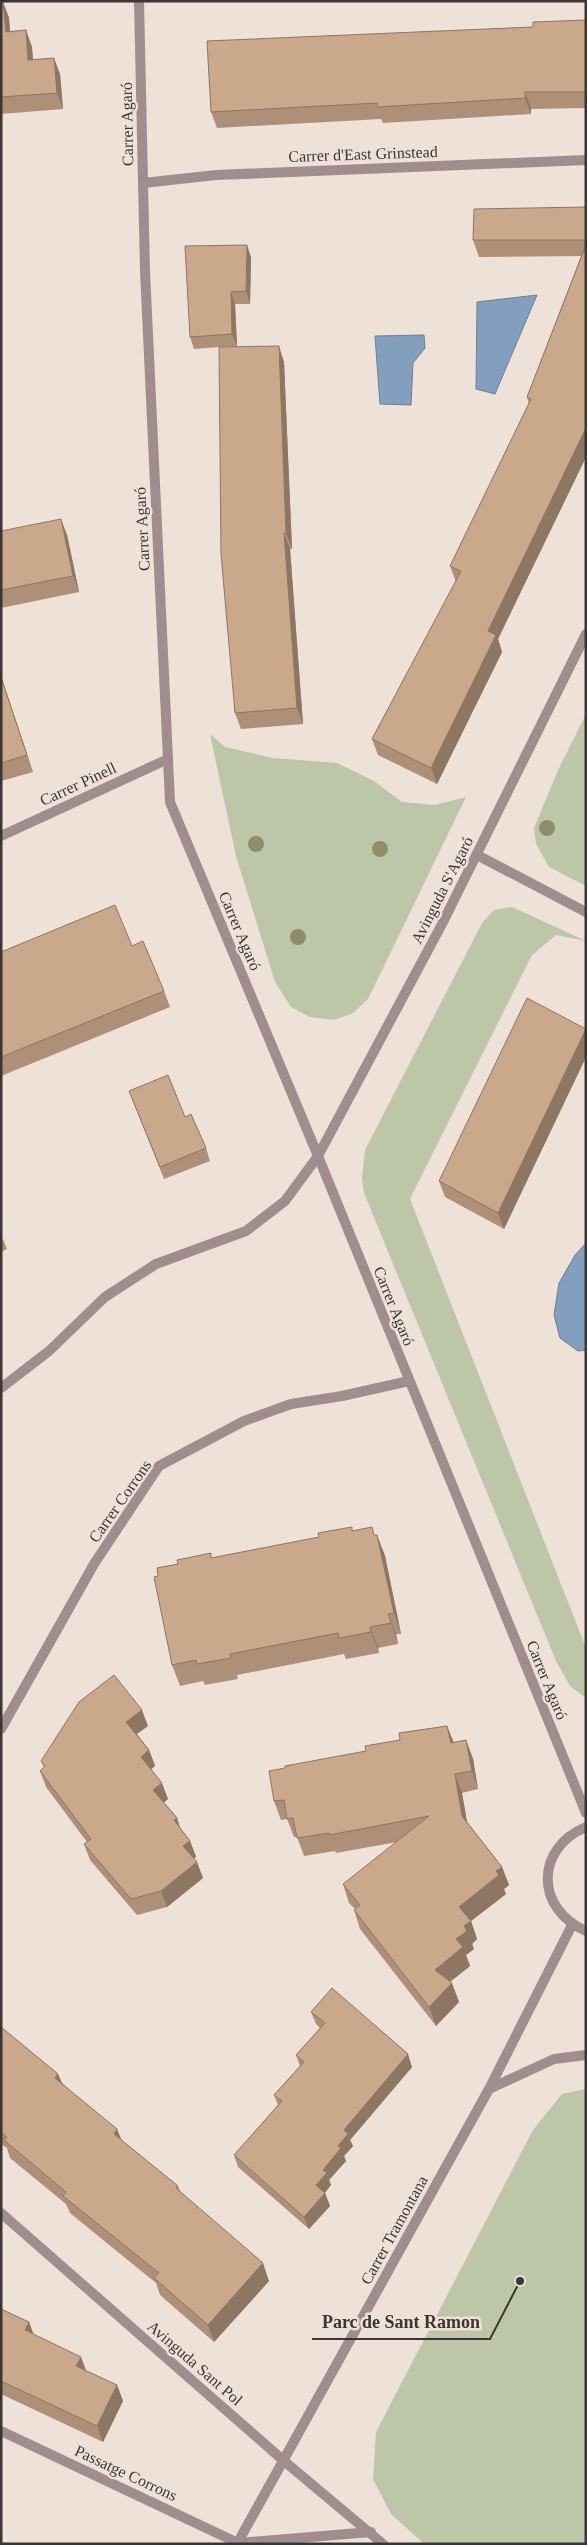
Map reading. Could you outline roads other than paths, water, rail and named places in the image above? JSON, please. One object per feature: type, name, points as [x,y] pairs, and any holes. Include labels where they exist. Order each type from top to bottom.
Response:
[{"type":"street","name":"Carrer Agaró","points":[[139,1],[145,281],[170,802],[318,1156],[586,1814]]},
{"type":"street","name":"Carrer d'East Grinstead","points":[[143,183],[216,175],[586,160]]},
{"type":"street","name":"Avinguda S'Agaró","points":[[1,1388],[49,1351],[112,1292],[156,1264],[246,1231],[285,1200],[318,1156],[477,855],[586,634]]},
{"type":"street","name":"Carrer Pinell","points":[[1,836],[168,759]]},
{"type":"street","points":[[477,855],[586,912]]},
{"type":"street","name":"Carrer Corrons","points":[[1,1729],[94,1564],[159,1466],[244,1421],[291,1404],[409,1382]]},
{"type":"street","points":[[586,1826],[573,1832],[558,1845],[548,1867],[548,1887],[559,1914],[572,1925],[586,1931]]},
{"type":"street","name":"Carrer Tramontana","points":[[238,2543],[489,2088],[572,1925]]},
{"type":"street","points":[[489,2088],[554,2059],[586,2054]]},
{"type":"street","name":"Avinguda Sant Pol","points":[[1,2213],[284,2461],[383,2544]]},
{"type":"street","name":"Passatge Corrons","points":[[1,2431],[238,2543]]},
{"type":"street","points":[[238,2543],[371,2532]]},
{"type":"water","points":[[537,295],[495,394],[476,389],[477,302]]},
{"type":"water","points":[[424,335],[425,348],[413,363],[411,405],[380,404],[375,336]]},
{"type":"water","points":[[586,1243],[586,1350],[578,1351],[560,1338],[554,1315],[559,1283],[575,1255]]},
{"type":"place","name":"Parc de Sant Ramon","points":[[520,2281]]}]
